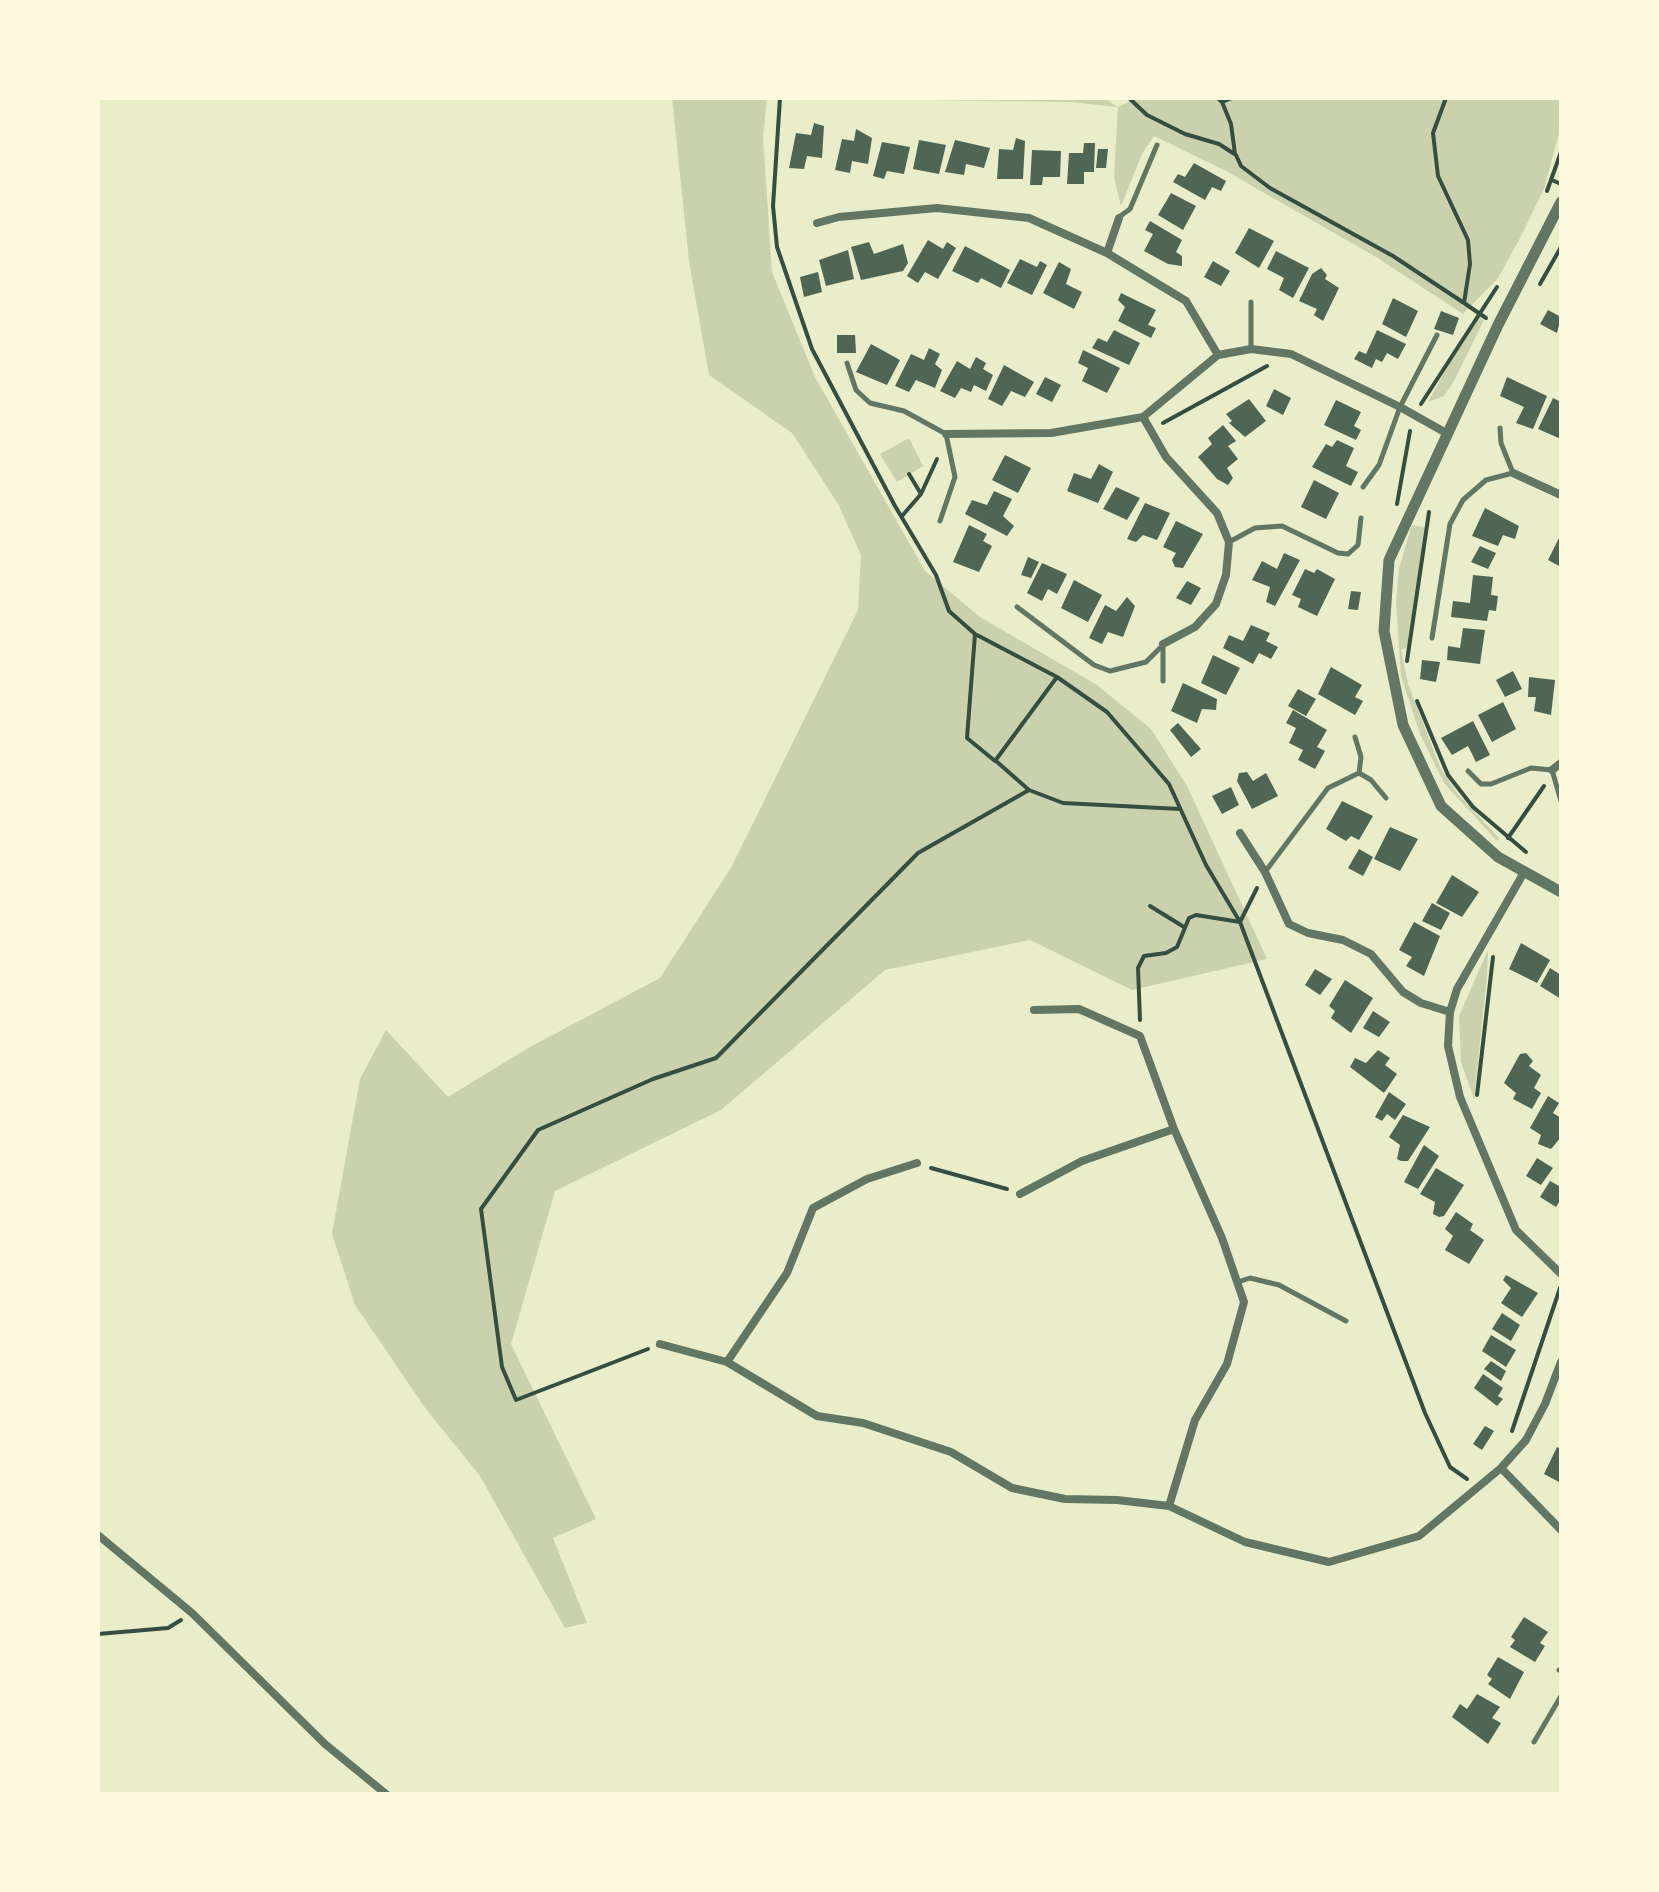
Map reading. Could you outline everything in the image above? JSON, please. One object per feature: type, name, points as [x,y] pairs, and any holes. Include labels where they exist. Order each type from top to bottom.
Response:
[{"type":"street","points":[[1561,202],[1498,325],[1389,560],[1384,631],[1403,725],[1441,806],[1498,857],[1523,874],[1561,892]]},
{"type":"street","points":[[817,223],[839,217],[952,210],[1029,218],[1107,253],[1186,301],[1218,355]]},
{"type":"street","points":[[1107,253],[1119,218]]},
{"type":"street","points":[[946,434],[1051,433],[1143,417],[1218,355],[1251,349],[1291,354],[1448,434]]},
{"type":"street","points":[[1143,417],[1166,457],[1217,513],[1229,542],[1226,575],[1216,604],[1195,627],[1163,644]]},
{"type":"street","points":[[1513,473],[1561,495]]},
{"type":"street","points":[[1552,770],[1561,763]]},
{"type":"street","points":[[1240,833],[1265,872],[1289,924],[1308,933],[1343,940],[1371,954],[1403,992],[1421,1003],[1450,1012]]},
{"type":"street","points":[[1523,874],[1457,989],[1450,1012],[1448,1046],[1460,1097],[1516,1230],[1561,1274]]},
{"type":"street","points":[[1034,1010],[1079,1009],[1140,1036],[1244,1302],[1227,1364],[1195,1420],[1169,1506]]},
{"type":"street","points":[[1020,1194],[1082,1161],[1174,1129]]},
{"type":"street","points":[[727,1362],[787,1273],[813,1208],[867,1179],[917,1163]]},
{"type":"street","points":[[660,1344],[727,1362],[817,1416],[863,1423],[951,1452],[1012,1488],[1065,1499],[1117,1500],[1169,1506],[1245,1542],[1329,1562],[1419,1536],[1504,1464],[1526,1440],[1545,1404],[1561,1362]]},
{"type":"street","points":[[1504,1464],[1561,1530]]},
{"type":"street","points":[[98,1535],[192,1613],[364,1778],[386,1794]]},
{"type":"lane","points":[[1119,218],[1130,209],[1157,145]]},
{"type":"lane","points":[[1251,302],[1251,349]]},
{"type":"lane","points":[[1363,487],[1379,465],[1400,407],[1437,335]]},
{"type":"lane","points":[[847,363],[856,390],[870,403],[904,411],[946,434],[955,477],[940,521]]},
{"type":"lane","points":[[1432,638],[1450,524],[1463,500],[1486,480],[1513,473],[1501,443],[1500,428]]},
{"type":"lane","points":[[1229,542],[1255,528],[1282,526],[1338,553],[1348,554],[1358,545],[1361,518]]},
{"type":"lane","points":[[1017,607],[1094,665],[1110,671],[1146,662],[1163,644]]},
{"type":"lane","points":[[1163,644],[1163,681]]},
{"type":"lane","points":[[1355,737],[1361,757],[1359,773]]},
{"type":"lane","points":[[1468,771],[1481,784],[1491,784],[1531,768],[1552,770],[1561,801]]},
{"type":"lane","points":[[1359,773],[1371,780],[1386,798]]},
{"type":"lane","points":[[1265,872],[1328,788],[1359,773]]},
{"type":"lane","points":[[1237,1282],[1250,1278],[1279,1285],[1346,1321]]},
{"type":"lane","points":[[1534,1742],[1561,1696]]},
{"type":"path","points":[[780,98],[773,206],[777,247],[812,349],[936,575],[949,611],[975,634],[1057,677],[1107,712],[1169,784],[1206,865],[1240,922],[1425,1413],[1450,1467],[1477,1486]]},
{"type":"path","points":[[1130,98],[1147,115],[1236,155]]},
{"type":"path","points":[[1232,98],[1220,100],[1231,124],[1241,166],[1270,188],[1393,256],[1498,325]]},
{"type":"path","points":[[1446,98],[1433,133],[1434,150],[1447,201],[1468,240],[1470,264],[1464,303]]},
{"type":"path","points":[[1552,180],[1561,184]]},
{"type":"path","points":[[1148,430],[1291,354]]},
{"type":"path","points":[[902,516],[921,494],[946,434]]},
{"type":"path","points":[[909,474],[921,494]]},
{"type":"path","points":[[1407,662],[1430,521],[1424,482]]},
{"type":"path","points":[[975,634],[967,738],[1029,790],[1063,803],[1180,809]]},
{"type":"path","points":[[995,761],[1057,677]]},
{"type":"path","points":[[1413,690],[1448,775],[1473,807],[1537,860]]},
{"type":"path","points":[[1498,857],[1540,795],[1552,770]]},
{"type":"path","points":[[660,1344],[516,1400],[502,1367],[481,1209],[538,1130],[653,1079],[716,1058],[918,853],[1029,790]]},
{"type":"path","points":[[1240,922],[1265,872]]},
{"type":"path","points":[[1150,906],[1184,927]]},
{"type":"path","points":[[1140,1036],[1138,968],[1144,956],[1166,953],[1177,947],[1189,918],[1196,915],[1240,922]]},
{"type":"path","points":[[1477,1099],[1493,960],[1492,927]]},
{"type":"path","points":[[917,1163],[1020,1194]]},
{"type":"path","points":[[1504,1464],[1523,1396],[1561,1285]]},
{"type":"path","points":[[98,1634],[168,1628],[192,1613]]},
{"type":"green space","points":[[672,98],[767,98],[763,137],[772,272],[815,377],[925,571],[980,617],[1097,685],[1151,729],[1187,786],[1267,959],[1132,990],[1030,940],[885,970],[721,1110],[555,1191],[511,1344],[596,1519],[553,1538],[587,1623],[565,1628],[480,1476],[426,1409],[355,1305],[332,1234],[360,1079],[386,1030],[448,1097],[528,1048],[660,978],[732,866],[858,610],[861,555],[838,504],[792,433],[709,375],[689,261]]},
{"type":"green space","points":[[785,98],[1104,98],[1118,107],[1070,102]]},
{"type":"green space","points":[[1137,98],[1561,98],[1561,126],[1544,189],[1519,240],[1498,278],[1463,314],[1376,257],[1226,171],[1154,136],[1142,154],[1121,206],[1114,178],[1118,107]]},
{"type":"green space","points":[[1476,315],[1484,320],[1454,381],[1444,396],[1428,402]]},
{"type":"green space","points":[[909,438],[923,466],[897,482],[880,454]]},
{"type":"green space","points":[[1412,525],[1426,528],[1408,647],[1401,650],[1408,684],[1440,767],[1457,793],[1499,838],[1497,841],[1444,783],[1420,734],[1401,676],[1396,602],[1399,568]]},
{"type":"green space","points":[[1488,950],[1474,1099],[1461,1062],[1459,1016]]},
{"type":"building","points":[[814,123],[824,126],[822,158],[807,156],[804,169],[789,168],[796,133],[811,135]]},
{"type":"building","points":[[856,129],[872,138],[868,164],[852,161],[850,173],[835,170],[842,139],[854,141]]},
{"type":"building","points":[[1016,138],[1025,141],[1023,179],[997,179],[999,149],[1013,150]]},
{"type":"building","points":[[919,140],[946,145],[939,174],[913,169]]},
{"type":"building","points":[[955,140],[990,148],[984,168],[966,164],[964,175],[945,172]]},
{"type":"building","points":[[882,142],[910,147],[904,174],[887,171],[884,179],[873,176]]},
{"type":"building","points":[[1084,143],[1095,143],[1094,172],[1084,172],[1084,184],[1067,184],[1069,153],[1083,153]]},
{"type":"building","points":[[1098,149],[1108,149],[1106,168],[1096,168]]},
{"type":"building","points":[[1032,150],[1061,151],[1060,177],[1043,177],[1042,185],[1030,185]]},
{"type":"building","points":[[1194,163],[1226,181],[1221,191],[1212,187],[1205,200],[1173,182],[1178,174],[1185,177]]},
{"type":"building","points":[[1171,193],[1196,206],[1183,230],[1158,215]]},
{"type":"building","points":[[1150,221],[1182,240],[1176,252],[1182,256],[1182,266],[1168,264],[1144,251],[1153,234],[1145,230]]},
{"type":"building","points":[[1249,228],[1274,241],[1259,268],[1235,253]]},
{"type":"building","points":[[928,240],[943,249],[947,242],[956,248],[938,279],[925,272],[918,283],[907,276]]},
{"type":"building","points":[[869,242],[874,254],[903,244],[908,263],[903,271],[861,280],[851,247]]},
{"type":"building","points":[[965,246],[1010,270],[1001,288],[981,278],[978,283],[952,271]]},
{"type":"building","points":[[848,250],[854,279],[826,286],[819,260]]},
{"type":"building","points":[[1276,251],[1309,268],[1293,298],[1279,290],[1284,278],[1267,269]]},
{"type":"building","points":[[1020,259],[1037,267],[1040,261],[1047,265],[1032,295],[1007,283]]},
{"type":"building","points":[[1213,261],[1230,271],[1221,286],[1204,277]]},
{"type":"building","points":[[1059,262],[1071,269],[1066,284],[1082,292],[1074,309],[1043,293]]},
{"type":"building","points":[[1321,268],[1327,275],[1325,279],[1339,288],[1323,321],[1314,315],[1317,309],[1299,301],[1312,274]]},
{"type":"building","points":[[818,272],[822,292],[804,297],[800,277]]},
{"type":"building","points":[[1121,293],[1156,310],[1148,325],[1156,328],[1151,338],[1118,321],[1125,307],[1118,300]]},
{"type":"building","points":[[1393,298],[1418,311],[1406,337],[1382,324]]},
{"type":"building","points":[[1548,310],[1561,317],[1557,333],[1540,324]]},
{"type":"building","points":[[1441,311],[1459,318],[1453,335],[1434,329]]},
{"type":"building","points":[[1114,330],[1140,343],[1129,365],[1092,348],[1098,338],[1107,342]]},
{"type":"building","points":[[1377,330],[1406,344],[1398,359],[1387,353],[1382,362],[1376,359],[1372,368],[1354,359],[1359,351],[1366,354]]},
{"type":"building","points":[[837,335],[855,335],[856,353],[837,353]]},
{"type":"building","points":[[871,344],[900,360],[887,385],[856,372]]},
{"type":"building","points":[[929,348],[940,354],[935,364],[942,370],[935,388],[916,380],[909,392],[895,386],[911,354],[924,360]]},
{"type":"building","points":[[1083,350],[1120,368],[1107,393],[1082,381],[1088,368],[1078,363]]},
{"type":"building","points":[[976,357],[986,363],[983,369],[993,375],[986,391],[974,385],[971,392],[961,388],[955,398],[940,391],[957,361],[970,369]]},
{"type":"building","points":[[1004,365],[1034,382],[1025,397],[1011,391],[1002,406],[988,399]]},
{"type":"building","points":[[1045,377],[1061,385],[1052,402],[1036,394]]},
{"type":"building","points":[[1507,377],[1547,396],[1533,429],[1516,423],[1524,407],[1500,396]]},
{"type":"building","points":[[1274,389],[1291,398],[1283,415],[1266,406]]},
{"type":"building","points":[[1553,398],[1561,402],[1561,439],[1538,429]]},
{"type":"building","points":[[1249,399],[1266,421],[1245,437],[1229,423],[1232,421],[1226,414]]},
{"type":"building","points":[[1336,400],[1361,412],[1354,426],[1361,430],[1356,440],[1324,425]]},
{"type":"building","points":[[1223,425],[1236,441],[1228,446],[1238,459],[1227,468],[1233,478],[1228,485],[1217,479],[1198,457],[1212,444],[1208,438]]},
{"type":"building","points":[[1337,440],[1354,448],[1346,466],[1358,472],[1351,486],[1312,467],[1326,444],[1332,447]]},
{"type":"building","points":[[1005,455],[1031,468],[1018,493],[992,480]]},
{"type":"building","points":[[1099,464],[1113,472],[1098,503],[1067,491],[1074,473],[1091,479]]},
{"type":"building","points":[[1314,480],[1339,493],[1326,519],[1301,507]]},
{"type":"building","points":[[1116,487],[1140,498],[1127,520],[1103,509]]},
{"type":"building","points":[[994,491],[1012,499],[1003,516],[1014,526],[1007,536],[965,514],[972,500],[987,505]]},
{"type":"building","points":[[1145,503],[1170,513],[1157,540],[1143,535],[1136,542],[1127,539]]},
{"type":"building","points":[[1485,508],[1519,526],[1515,539],[1503,535],[1498,546],[1472,536]]},
{"type":"building","points":[[1176,521],[1203,534],[1183,568],[1175,567],[1172,560],[1176,553],[1163,547]]},
{"type":"building","points":[[969,525],[987,534],[983,541],[992,546],[979,572],[953,562]]},
{"type":"building","points":[[1561,534],[1561,567],[1548,560]]},
{"type":"building","points":[[1480,546],[1496,553],[1488,569],[1471,562]]},
{"type":"building","points":[[1284,553],[1300,560],[1275,606],[1266,602],[1270,587],[1252,580],[1262,561],[1277,569]]},
{"type":"building","points":[[1028,557],[1039,562],[1031,578],[1021,575]]},
{"type":"building","points":[[1042,563],[1067,574],[1057,594],[1048,589],[1042,601],[1027,593]]},
{"type":"building","points":[[1305,569],[1314,573],[1317,569],[1335,579],[1317,616],[1298,607],[1301,599],[1292,595]]},
{"type":"building","points":[[1473,575],[1493,577],[1491,595],[1498,596],[1496,611],[1489,610],[1487,621],[1451,617],[1453,601],[1470,603]]},
{"type":"building","points":[[1074,580],[1102,595],[1088,622],[1061,608]]},
{"type":"building","points":[[1187,581],[1201,588],[1191,605],[1176,598]]},
{"type":"building","points":[[1351,591],[1361,592],[1358,610],[1348,609]]},
{"type":"building","points":[[1127,597],[1135,606],[1123,637],[1108,632],[1102,644],[1089,638],[1105,605],[1116,611]]},
{"type":"building","points":[[1251,625],[1270,633],[1266,641],[1278,647],[1271,659],[1259,653],[1253,664],[1223,648],[1229,635],[1243,641]]},
{"type":"building","points":[[1463,628],[1485,630],[1480,664],[1447,660],[1448,646],[1460,648]]},
{"type":"building","points":[[1213,655],[1240,668],[1226,695],[1201,683]]},
{"type":"building","points":[[1422,660],[1440,662],[1436,682],[1420,679]]},
{"type":"building","points":[[1331,667],[1362,685],[1355,697],[1363,701],[1355,715],[1318,694]]},
{"type":"building","points":[[1513,671],[1522,689],[1505,697],[1496,680]]},
{"type":"building","points":[[1529,677],[1555,680],[1551,715],[1534,711],[1536,697],[1528,697]]},
{"type":"building","points":[[1183,683],[1217,699],[1216,710],[1202,709],[1197,723],[1171,711]]},
{"type":"building","points":[[1298,689],[1316,699],[1306,716],[1288,706]]},
{"type":"building","points":[[1503,702],[1516,729],[1492,742],[1478,715]]},
{"type":"building","points":[[1293,710],[1327,730],[1317,747],[1325,751],[1315,769],[1298,760],[1303,750],[1289,743],[1296,728],[1286,723]]},
{"type":"building","points":[[1473,721],[1490,755],[1476,762],[1468,746],[1452,755],[1441,738]]},
{"type":"building","points":[[1178,723],[1201,749],[1191,757],[1170,730]]},
{"type":"building","points":[[1247,772],[1253,781],[1266,773],[1278,796],[1252,809],[1237,781],[1239,773]]},
{"type":"building","points":[[1231,787],[1239,805],[1222,814],[1212,796]]},
{"type":"building","points":[[1342,801],[1373,816],[1359,840],[1351,836],[1346,841],[1326,829]]},
{"type":"building","points":[[1390,827],[1418,839],[1400,871],[1374,859]]},
{"type":"building","points":[[1359,849],[1373,857],[1363,876],[1348,868]]},
{"type":"building","points":[[1452,875],[1479,892],[1462,917],[1436,903]]},
{"type":"building","points":[[1432,903],[1450,913],[1441,930],[1422,921]]},
{"type":"building","points":[[1414,922],[1440,936],[1424,976],[1406,966],[1412,957],[1399,950]]},
{"type":"building","points":[[1521,943],[1550,960],[1537,983],[1509,969]]},
{"type":"building","points":[[1550,968],[1561,975],[1561,999],[1540,986]]},
{"type":"building","points":[[1315,969],[1332,979],[1320,995],[1305,985]]},
{"type":"building","points":[[1345,980],[1373,998],[1351,1033],[1331,1018],[1335,1011],[1329,1006]]},
{"type":"building","points":[[1373,1011],[1390,1022],[1379,1037],[1363,1028]]},
{"type":"building","points":[[1378,1050],[1390,1058],[1385,1065],[1397,1074],[1384,1093],[1350,1067],[1355,1058],[1366,1063]]},
{"type":"building","points":[[1526,1053],[1533,1061],[1529,1066],[1541,1075],[1534,1088],[1541,1093],[1532,1109],[1513,1099],[1516,1093],[1504,1083],[1520,1054]]},
{"type":"building","points":[[1389,1092],[1406,1104],[1395,1120],[1387,1114],[1382,1121],[1375,1117]]},
{"type":"building","points":[[1548,1096],[1559,1103],[1553,1113],[1561,1118],[1561,1137],[1551,1149],[1538,1144],[1541,1135],[1530,1128]]},
{"type":"building","points":[[1403,1115],[1430,1127],[1408,1161],[1397,1159],[1400,1145],[1389,1137]]},
{"type":"building","points":[[1424,1145],[1439,1156],[1418,1189],[1404,1182]]},
{"type":"building","points":[[1537,1158],[1553,1168],[1541,1185],[1526,1176]]},
{"type":"building","points":[[1436,1168],[1464,1185],[1444,1216],[1439,1217],[1433,1214],[1435,1202],[1420,1194]]},
{"type":"building","points":[[1550,1181],[1561,1187],[1561,1199],[1556,1207],[1540,1197]]},
{"type":"building","points":[[1456,1212],[1473,1224],[1470,1230],[1484,1240],[1469,1264],[1445,1250],[1453,1236],[1445,1229]]},
{"type":"building","points":[[1506,1275],[1538,1293],[1522,1317],[1501,1303],[1511,1288],[1503,1280]]},
{"type":"building","points":[[1502,1313],[1520,1325],[1511,1341],[1492,1329]]},
{"type":"building","points":[[1491,1335],[1516,1350],[1506,1367],[1482,1351]]},
{"type":"building","points":[[1491,1361],[1506,1371],[1501,1381],[1484,1369]]},
{"type":"building","points":[[1483,1374],[1503,1388],[1498,1396],[1503,1399],[1497,1406],[1474,1388]]},
{"type":"building","points":[[1485,1426],[1494,1431],[1482,1450],[1473,1444]]},
{"type":"building","points":[[1557,1447],[1561,1449],[1561,1483],[1544,1474]]},
{"type":"building","points":[[1524,1617],[1548,1632],[1540,1643],[1545,1646],[1535,1662],[1510,1647],[1515,1640],[1511,1637]]},
{"type":"building","points":[[1498,1657],[1524,1672],[1510,1699],[1488,1684],[1492,1679],[1487,1675]]},
{"type":"building","points":[[1477,1694],[1500,1707],[1492,1718],[1501,1723],[1488,1744],[1452,1717],[1460,1704],[1467,1709]]}]
